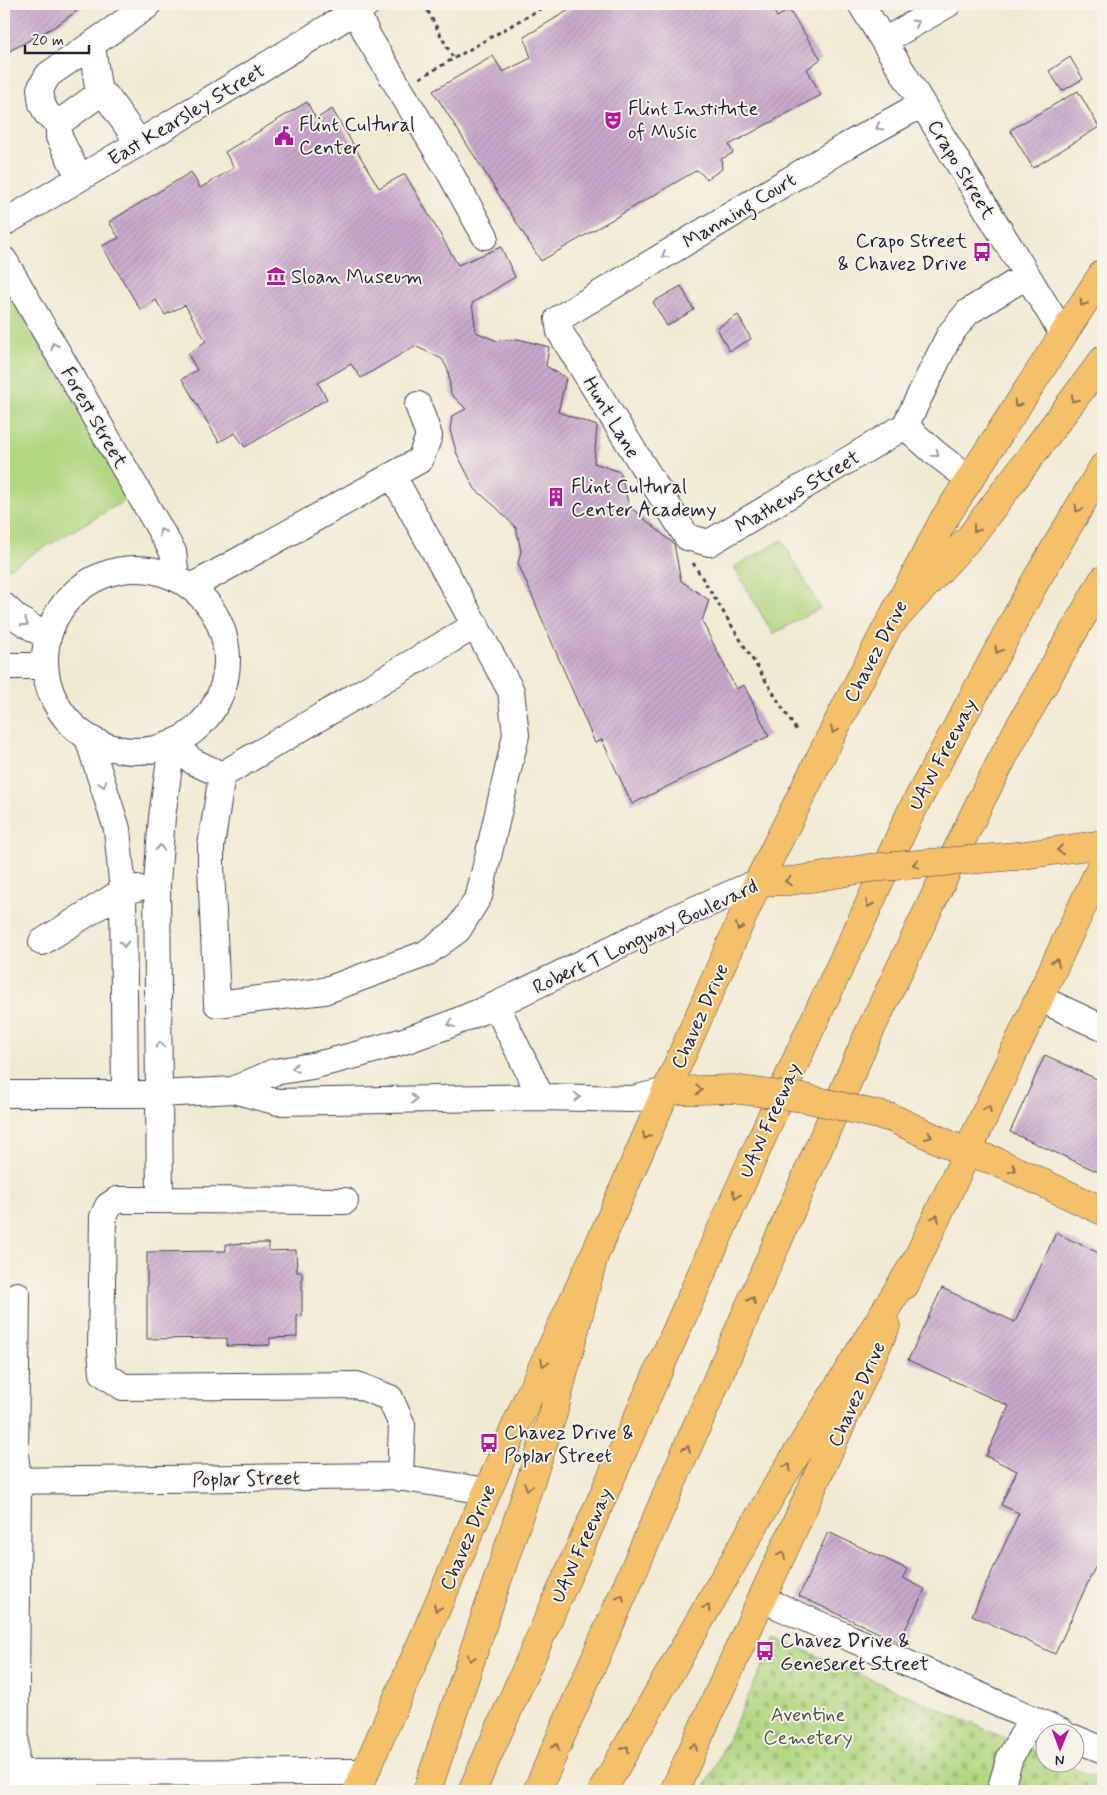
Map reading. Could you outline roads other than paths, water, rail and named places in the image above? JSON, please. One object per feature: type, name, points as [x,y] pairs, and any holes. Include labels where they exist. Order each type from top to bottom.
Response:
[{"type":"main road","name":"Chavez Drive","points":[[362,1782],[527,1400],[594,1256],[758,882],[944,519],[1103,273]]},
{"type":"main road","points":[[889,625],[971,536],[1103,360]]},
{"type":"main road","name":"UAW Freeway","points":[[472,1791],[806,1036],[862,920],[910,814],[1035,582],[1103,467]]},
{"type":"main road","points":[[536,1791],[872,1026],[982,798],[1016,733],[1103,580]]},
{"type":"main road","name":"Robert T Longway Boulevard","points":[[758,882],[818,877],[869,868],[1017,856],[1103,844]]},
{"type":"main road","name":"Chavez Drive","points":[[674,1791],[915,1262],[1103,862]]},
{"type":"main road","name":"Robert T Longway Boulevard","points":[[666,1091],[732,1089],[804,1098],[892,1118],[967,1153],[993,1160],[1103,1211]]},
{"type":"main road","points":[[427,1791],[553,1414],[594,1256]]},
{"type":"main road","points":[[602,1791],[775,1489],[915,1262]]},
{"type":"street","points":[[59,123],[47,114],[42,104],[40,89],[48,75],[92,46],[148,6],[148,4]]},
{"type":"street","name":"Crapo Street","points":[[861,4],[1063,334]]},
{"type":"street","points":[[884,41],[948,4]]},
{"type":"street","points":[[361,7],[369,38],[449,171],[485,236]]},
{"type":"street","name":"East Kearsley Street","points":[[4,223],[361,7]]},
{"type":"street","points":[[92,46],[98,94]]},
{"type":"street","points":[[98,94],[107,97],[139,143]]},
{"type":"street","points":[[59,123],[98,94]]},
{"type":"street","name":"Manning Court","points":[[558,320],[841,149],[922,104]]},
{"type":"street","points":[[59,123],[59,137],[79,177]]},
{"type":"street","name":"Forest Street","points":[[4,260],[173,552],[183,582]]},
{"type":"street","points":[[969,479],[934,452],[905,426],[950,334],[968,312],[1026,276]]},
{"type":"street","name":"Hunt Lane","points":[[558,320],[560,332],[687,546]]},
{"type":"street","points":[[183,582],[420,460],[429,436],[418,405]]},
{"type":"street","name":"Mathews Street","points":[[687,546],[709,544],[905,426]]},
{"type":"street","points":[[222,775],[211,846],[210,867],[217,1004],[324,990],[424,954],[458,930],[479,896],[516,735],[511,691],[392,476]]},
{"type":"street","points":[[123,569],[150,569],[183,582],[201,594],[219,619],[228,648],[227,677],[216,706],[197,729],[172,745],[143,752],[114,749],[88,738],[66,719],[61,711],[51,694],[44,666],[47,637],[58,612],[75,592],[97,577],[123,569]]},
{"type":"street","points":[[4,606],[16,618],[47,637]]},
{"type":"street","points":[[222,775],[476,625]]},
{"type":"street","points":[[4,666],[44,666]]},
{"type":"street","points":[[88,738],[118,829],[123,891],[125,1094]]},
{"type":"street","points":[[172,745],[194,762],[222,775]]},
{"type":"street","points":[[160,1200],[157,883],[162,817],[172,745]]},
{"type":"street","name":"Robert T Longway Boulevard","points":[[233,1090],[274,1072],[312,1066],[404,1041],[496,1005],[674,918],[758,882]]},
{"type":"street","points":[[42,942],[123,891],[157,883]]},
{"type":"street","points":[[1039,998],[1103,1028]]},
{"type":"street","points":[[496,1005],[541,1096]]},
{"type":"street","name":"Robert T Longway Boulevard","points":[[4,1094],[160,1094],[233,1090],[278,1102],[541,1096],[633,1099],[666,1091]]},
{"type":"street","points":[[346,1201],[117,1200],[108,1206],[103,1217],[102,1373],[123,1386],[357,1385],[390,1398],[402,1425],[400,1478]]},
{"type":"street","points":[[17,1294],[16,1454],[11,1481],[11,1779],[130,1782],[362,1782]]},
{"type":"street","name":"Poplar Street","points":[[11,1481],[391,1476],[487,1491]]},
{"type":"street","points":[[762,1599],[1039,1722]]},
{"type":"street","points":[[1000,1791],[1010,1758],[1032,1719]]},
{"type":"street","points":[[1084,1742],[1103,1750]]},
{"type":"place","name":"Flint Institute of Music","points":[[613,120]]},
{"type":"place","name":"Flint Cultural Center","points":[[284,136]]},
{"type":"place","name":"Crapo Street & Chavez Drive","points":[[982,252]]},
{"type":"place","name":"Sloan Museum","points":[[276,276]]},
{"type":"place","name":"Flint Cultural Center Academy","points":[[556,497]]},
{"type":"place","name":"Chavez Drive & Poplar Street","points":[[489,1443]]},
{"type":"place","name":"Chavez Drive & Geneseret Street","points":[[765,1651]]},
{"type":"park label","name":"Aventine Cemetery","points":[[808,1726]]}]
